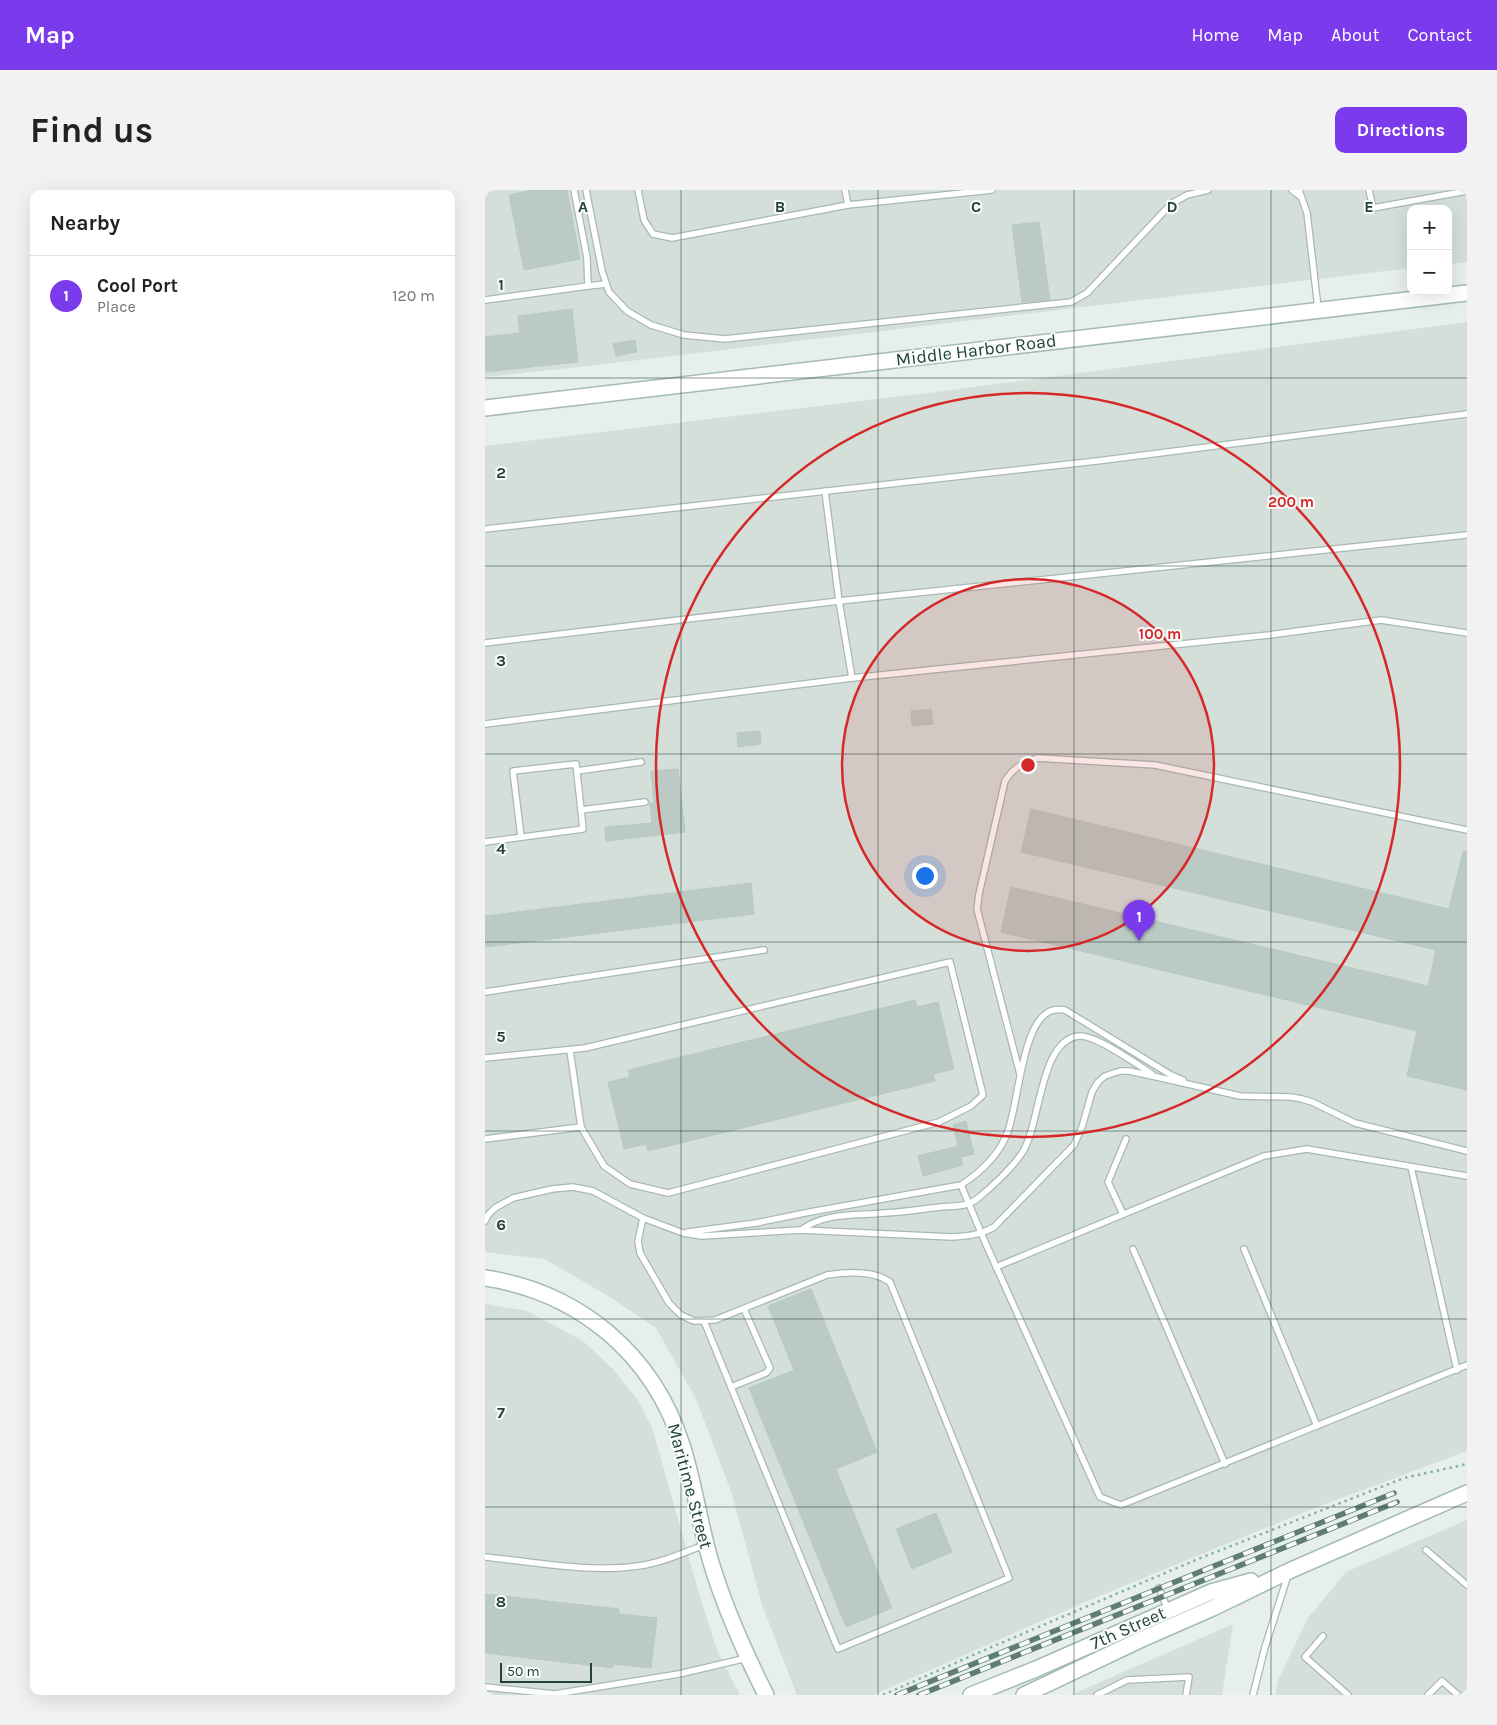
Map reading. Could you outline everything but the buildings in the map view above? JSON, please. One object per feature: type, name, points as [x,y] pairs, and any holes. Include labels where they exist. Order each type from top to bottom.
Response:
[{"type":"main road","name":"Middle Harbor Road","points":[[485,408],[1467,293]]},
{"type":"main road","name":"Maritime Street","points":[[485,1278],[526,1287],[575,1309],[601,1326],[624,1347],[644,1370],[659,1392],[673,1420],[682,1446],[706,1544],[723,1600],[747,1658],[766,1695]]},
{"type":"main road","name":"7th Street","points":[[1024,1695],[1142,1639],[1213,1608],[1289,1570],[1467,1493]]},
{"type":"main road","name":"7th Street","points":[[971,1695],[1036,1669],[1211,1592],[1289,1570]]},
{"type":"lane","points":[[574,190],[587,258],[588,286]]},
{"type":"lane","points":[[586,190],[602,271],[609,292],[627,311],[651,325],[684,335],[725,339],[1071,302],[1087,293],[1171,204],[1187,195],[1208,190]]},
{"type":"lane","points":[[638,190],[644,220],[653,234],[672,238],[848,205],[992,190]]},
{"type":"lane","points":[[845,190],[848,205]]},
{"type":"lane","points":[[1292,190],[1302,199]]},
{"type":"lane","points":[[1300,190],[1307,212],[1319,310]]},
{"type":"lane","points":[[1369,190],[1373,208],[1467,191]]},
{"type":"lane","points":[[485,300],[606,284]]},
{"type":"lane","points":[[485,529],[1097,461],[1467,414]]},
{"type":"lane","points":[[825,491],[839,601],[852,678]]},
{"type":"lane","points":[[485,643],[839,601],[1467,535]]},
{"type":"lane","points":[[485,724],[852,678],[1269,635],[1381,620],[1467,633]]},
{"type":"lane","points":[[1020,1074],[977,909],[1005,781],[1011,772],[1022,763],[1037,758],[1155,764],[1467,830]]},
{"type":"lane","points":[[577,771],[641,762]]},
{"type":"lane","points":[[485,842],[583,829],[576,764],[513,771],[521,837]]},
{"type":"lane","points":[[581,810],[645,802]]},
{"type":"lane","points":[[485,992],[764,950]]},
{"type":"lane","points":[[485,1058],[585,1048],[951,962],[983,1094],[971,1106],[939,1122],[668,1193],[630,1184],[604,1166],[581,1127],[569,1050]]},
{"type":"lane","points":[[683,1233],[747,1225],[961,1185],[982,1169],[1002,1145],[1008,1130],[1020,1074],[1036,1025],[1045,1013],[1059,1009],[1065,1010],[1171,1075],[1203,1088]]},
{"type":"lane","points":[[801,1230],[812,1223],[838,1216],[885,1214],[970,1204],[989,1188],[1023,1152],[1035,1120],[1048,1069],[1057,1048],[1077,1036],[1084,1036],[1104,1044],[1157,1077]]},
{"type":"lane","points":[[485,1221],[495,1208],[513,1198],[552,1189],[573,1187],[593,1191],[643,1218],[683,1233],[702,1236],[801,1230],[951,1237],[972,1236],[994,1227],[1074,1145],[1092,1092],[1098,1082],[1105,1076],[1120,1071],[1129,1071],[1240,1096],[1302,1098],[1355,1123],[1467,1151]]},
{"type":"lane","points":[[485,1138],[581,1127]]},
{"type":"lane","points":[[1123,1214],[1108,1182],[1126,1139]]},
{"type":"lane","points":[[996,1267],[1264,1156],[1307,1149],[1467,1176]]},
{"type":"lane","points":[[1411,1167],[1457,1370]]},
{"type":"lane","points":[[961,1185],[1100,1497],[1121,1506],[1467,1365]]},
{"type":"lane","points":[[643,1218],[638,1241],[639,1248],[669,1303],[681,1315],[694,1322],[704,1321],[715,1320],[827,1275],[843,1273],[879,1276],[890,1282],[1009,1578],[839,1649],[704,1321]]},
{"type":"lane","points":[[1133,1249],[1225,1464]]},
{"type":"lane","points":[[1244,1249],[1317,1426]]},
{"type":"lane","points":[[731,1386],[766,1373],[770,1368],[744,1309]]},
{"type":"lane","points":[[485,1557],[572,1566],[620,1568],[663,1561],[706,1544]]},
{"type":"lane","points":[[1426,1550],[1467,1585]]},
{"type":"lane","points":[[1253,1695],[1265,1647],[1289,1570]]},
{"type":"lane","points":[[1159,1588],[1168,1610]]},
{"type":"lane","points":[[1323,1636],[1305,1657],[1348,1695]]},
{"type":"lane","points":[[485,1687],[555,1694],[679,1674],[747,1658]]},
{"type":"lane","points":[[1097,1695],[1127,1680],[1189,1677],[1186,1695]]},
{"type":"lane","points":[[1428,1695],[1441,1681],[1458,1695]]},
{"type":"path","points":[[883,1695],[1198,1559],[1404,1478],[1467,1464]]},
{"type":"shaded area","points":[[485,190],[1467,190],[1467,262],[1452,264],[1452,205],[1407,205],[1407,268],[485,377]]},
{"type":"shaded area","points":[[1467,322],[1467,1451],[1307,1511],[1085,1602],[873,1695],[797,1695],[762,1605],[732,1494],[696,1399],[656,1328],[610,1297],[544,1259],[485,1252],[485,446],[936,392]]},
{"type":"shaded area","points":[[485,1304],[527,1311],[583,1341],[612,1368],[637,1399],[652,1427],[717,1650],[740,1695],[485,1695]]},
{"type":"shaded area","points":[[1467,1520],[1467,1695],[1275,1695],[1279,1678],[1308,1618],[1346,1572]]},
{"type":"shaded area","points":[[1233,1624],[1222,1695],[1071,1695]]},
{"type":"railway","points":[[897,1695],[1394,1493]]},
{"type":"railway","points":[[919,1695],[1397,1502]]},
{"type":"place","name":"Cool Port","points":[[1139,941]]}]
